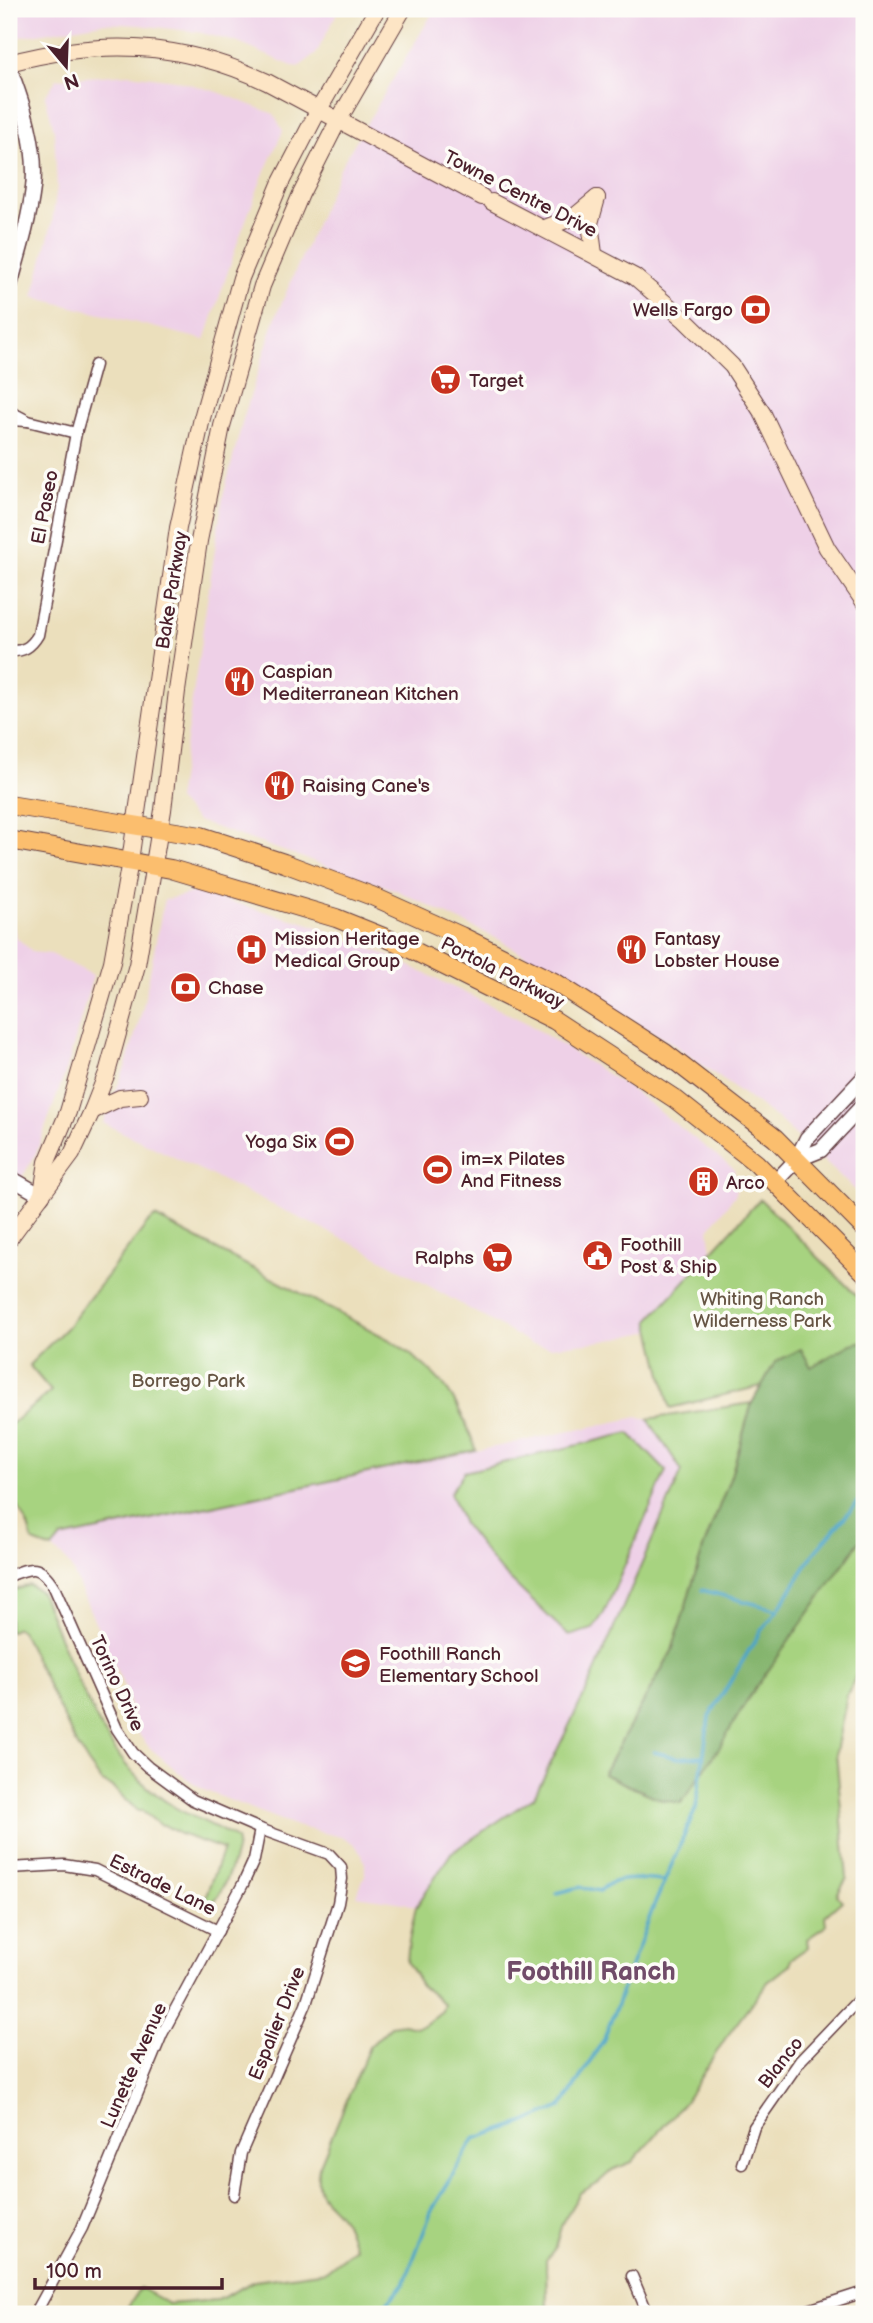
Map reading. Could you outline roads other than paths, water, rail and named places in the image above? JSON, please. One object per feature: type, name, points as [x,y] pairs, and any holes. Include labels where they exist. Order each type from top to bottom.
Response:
[{"type":"main road","name":"Bake Parkway","points":[[42,1196],[47,1162],[68,1112],[112,962],[130,861],[178,528],[202,418],[241,278],[280,184],[318,111],[377,9]]},
{"type":"main road","name":"Bake Parkway","points":[[9,1239],[72,1154],[107,1073],[137,965],[155,865],[199,541],[222,426],[262,286],[301,194],[338,121],[402,9]]},
{"type":"main road","name":"Towne Centre Drive","points":[[9,65],[45,54],[99,47],[156,49],[233,66],[635,277],[685,320],[732,366],[763,414],[827,548],[864,602]]},
{"type":"main road","points":[[545,228],[574,216],[597,198],[590,223],[594,254]]},
{"type":"main road","points":[[199,541],[195,516],[203,463],[202,418]]},
{"type":"main road","name":"Portola Parkway","points":[[9,805],[201,836],[372,896],[461,936],[556,983],[665,1053],[775,1138],[864,1228]]},
{"type":"main road","name":"Portola Parkway","points":[[9,840],[155,865],[221,883],[360,928],[396,942],[554,1020],[675,1099],[756,1163],[864,1272]]},
{"type":"main road","points":[[47,1162],[72,1135],[85,1104],[107,1073]]},
{"type":"main road","points":[[92,1111],[120,1098],[140,1096]]},
{"type":"street","points":[[9,65],[26,121],[33,168],[33,188],[13,239],[9,289]]},
{"type":"street","name":"El Paseo","points":[[9,651],[24,650],[33,643],[37,635],[76,433],[95,365]]},
{"type":"street","points":[[9,411],[28,421]]},
{"type":"street","points":[[9,420],[28,421],[76,433]]},
{"type":"street","points":[[776,1181],[796,1160],[807,1138],[864,1077]]},
{"type":"street","points":[[796,1160],[821,1150],[864,1104]]},
{"type":"street","points":[[9,1177],[42,1196]]},
{"type":"street","name":"Torino Drive","points":[[9,1576],[29,1569],[39,1569],[47,1575],[117,1729],[133,1753],[148,1767],[193,1800],[260,1829],[329,1854],[339,1863]]},
{"type":"street","name":"Lunette Avenue","points":[[35,2314],[82,2228],[161,2036],[254,1860],[260,1829]]},
{"type":"street","name":"Espalier Drive","points":[[234,2195],[241,2153],[306,2004],[338,1903],[342,1879],[339,1863]]},
{"type":"street","name":"Estrade Lane","points":[[9,1868],[64,1865],[95,1870],[218,1931]]},
{"type":"street","name":"Blanco","points":[[742,2164],[754,2127],[792,2072],[862,2001]]},
{"type":"street","points":[[632,2276],[645,2307],[651,2314]]},
{"type":"street","points":[[796,2314],[864,2292]]},
{"type":"waterway","points":[[377,2314],[404,2284],[432,2210],[474,2139],[562,2107],[604,2039],[653,1908],[696,1808],[709,1717],[760,1632],[778,1610],[814,1553],[864,1497]]},
{"type":"waterway","points":[[702,1590],[778,1610]]},
{"type":"waterway","points":[[654,1752],[678,1758],[703,1756]]},
{"type":"waterway","points":[[557,1893],[580,1887],[600,1891],[621,1880],[664,1881]]},
{"type":"place","name":"Wells Fargo","points":[[756,309]]},
{"type":"place","name":"Target","points":[[446,380]]},
{"type":"place","name":"Caspian Mediterranean Kitchen","points":[[239,682]]},
{"type":"place","name":"Raising Cane's","points":[[279,785]]},
{"type":"place","name":"Mission Heritage Medical Group","points":[[251,949]]},
{"type":"place","name":"Fantasy Lobster House","points":[[631,949]]},
{"type":"place","name":"Chase","points":[[185,987]]},
{"type":"place","name":"Yoga Six","points":[[340,1141]]},
{"type":"place","name":"im=x Pilates And Fitness","points":[[438,1169]]},
{"type":"place","name":"Arco","points":[[703,1182]]},
{"type":"place","name":"Foothill Post & Ship","points":[[597,1255]]},
{"type":"place","name":"Ralphs","points":[[497,1257]]},
{"type":"place","name":"Foothill Ranch Elementary School","points":[[356,1664]]},
{"type":"district","name":"Foothill Ranch","points":[[591,1971]]},
{"type":"park label","name":"Whiting Ranch Wilderness Park","points":[[762,1309]]},
{"type":"park label","name":"Borrego Park","points":[[188,1380]]}]
